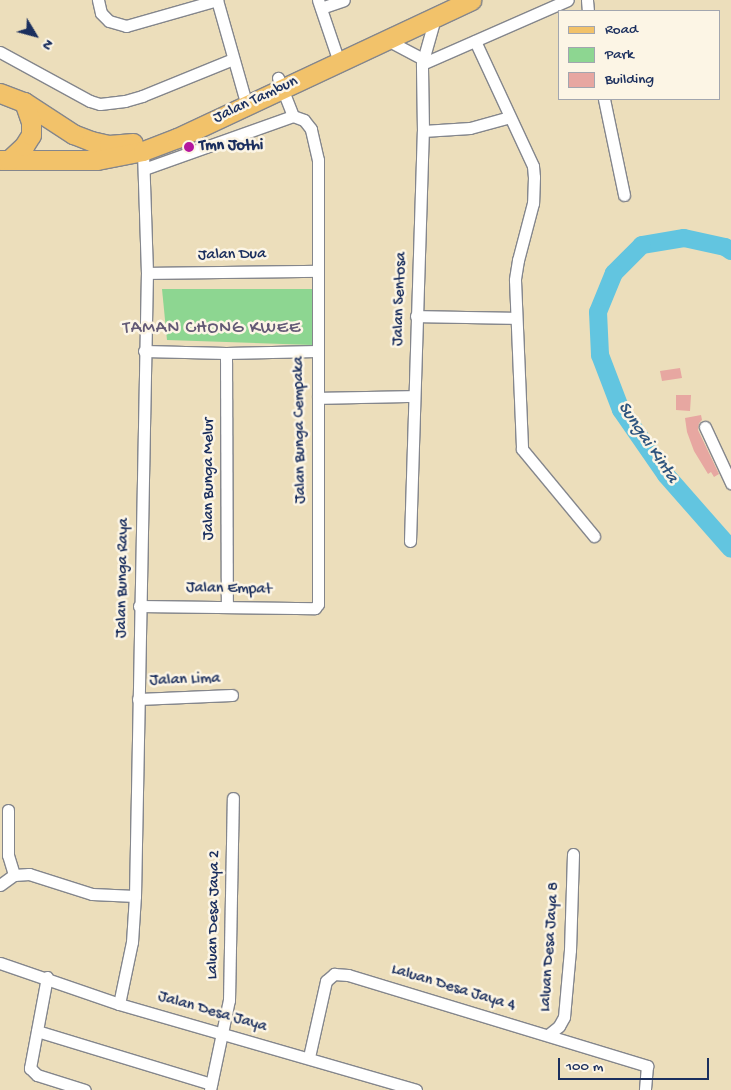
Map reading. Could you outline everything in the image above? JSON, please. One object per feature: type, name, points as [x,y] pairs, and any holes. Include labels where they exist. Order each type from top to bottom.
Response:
[{"type":"main road","name":"Jalan Tambun","points":[[0,93],[24,102],[74,134],[91,141],[130,144],[160,134],[281,84],[446,0]]},
{"type":"main road","name":"Jalan Tambun","points":[[337,57],[387,40],[471,0]]},
{"type":"main road","name":"Jalan Tambun","points":[[4,160],[143,160],[177,138],[245,100]]},
{"type":"main road","points":[[4,160],[24,146],[31,135],[30,122],[24,102]]},
{"type":"street","points":[[98,0],[101,13],[109,22],[126,26],[217,0],[245,100]]},
{"type":"street","points":[[337,57],[319,4],[344,0]]},
{"type":"street","points":[[387,40],[423,62],[568,0]]},
{"type":"street","name":"Jalan Sentosa","points":[[410,541],[423,131],[423,62],[435,18]]},
{"type":"street","points":[[475,41],[533,166],[535,187],[517,267],[516,318],[522,449],[594,536]]},
{"type":"street","points":[[0,52],[90,101],[100,104],[112,104],[134,99],[233,59]]},
{"type":"street","points":[[143,160],[293,116],[281,84]]},
{"type":"street","points":[[604,100],[624,195]]},
{"type":"street","name":"Jalan Bunga Cempaka","points":[[293,116],[304,120],[311,129],[318,160],[318,604]]},
{"type":"street","points":[[423,131],[470,128],[510,117]]},
{"type":"street","name":"Jalan Bunga Raya","points":[[119,1004],[132,942],[135,896],[139,606],[147,273],[143,160]]},
{"type":"street","name":"Jalan Dua","points":[[147,273],[317,271]]},
{"type":"street","points":[[416,316],[516,318]]},
{"type":"street","points":[[144,351],[226,353],[317,351]]},
{"type":"street","name":"Jalan Bunga Melur","points":[[226,353],[227,606]]},
{"type":"street","points":[[318,398],[414,396]]},
{"type":"street","points":[[705,427],[731,482]]},
{"type":"street","name":"Jalan Empat","points":[[139,606],[315,608],[318,604]]},
{"type":"street","name":"Jalan Lima","points":[[138,699],[232,695]]},
{"type":"street","name":"Laluan Desa Jaya 2","points":[[211,1087],[229,1000],[233,798]]},
{"type":"street","points":[[8,810],[8,855],[14,875]]},
{"type":"street","name":"Laluan Desa Jaya 8","points":[[548,1035],[559,1026],[564,1017],[570,950],[573,854]]},
{"type":"street","points":[[0,885],[14,875],[28,874],[92,894],[135,896]]},
{"type":"street","name":"Jalan Desa Jaya","points":[[0,963],[46,977],[119,1004],[309,1057],[416,1090]]},
{"type":"street","name":"Laluan Desa Jaya 4","points":[[309,1057],[326,981],[334,974],[348,975],[381,983],[647,1066],[645,1090]]},
{"type":"street","points":[[46,977],[30,1068],[33,1073],[86,1090]]},
{"type":"street","points":[[37,1031],[211,1087]]},
{"type":"green space","points":[[162,289],[312,289],[312,345],[167,340]]},
{"type":"building","points":[[680,368],[682,378],[662,381],[660,371]]},
{"type":"building","points":[[676,395],[691,395],[690,411],[676,410]]},
{"type":"building","points":[[701,415],[702,420],[699,423],[698,430],[719,474],[714,477],[711,472],[708,474],[694,451],[687,432],[685,418]]},
{"type":"waterway","name":"Sungai Kinta","points":[[731,251],[725,247],[684,238],[642,245],[614,273],[598,312],[600,355],[621,410],[666,475],[731,549]]},
{"type":"place","name":"Tmn Jothi","points":[[189,147]]},
{"type":"district","name":"TAMAN CHONG KWEE","points":[[212,329]]}]
